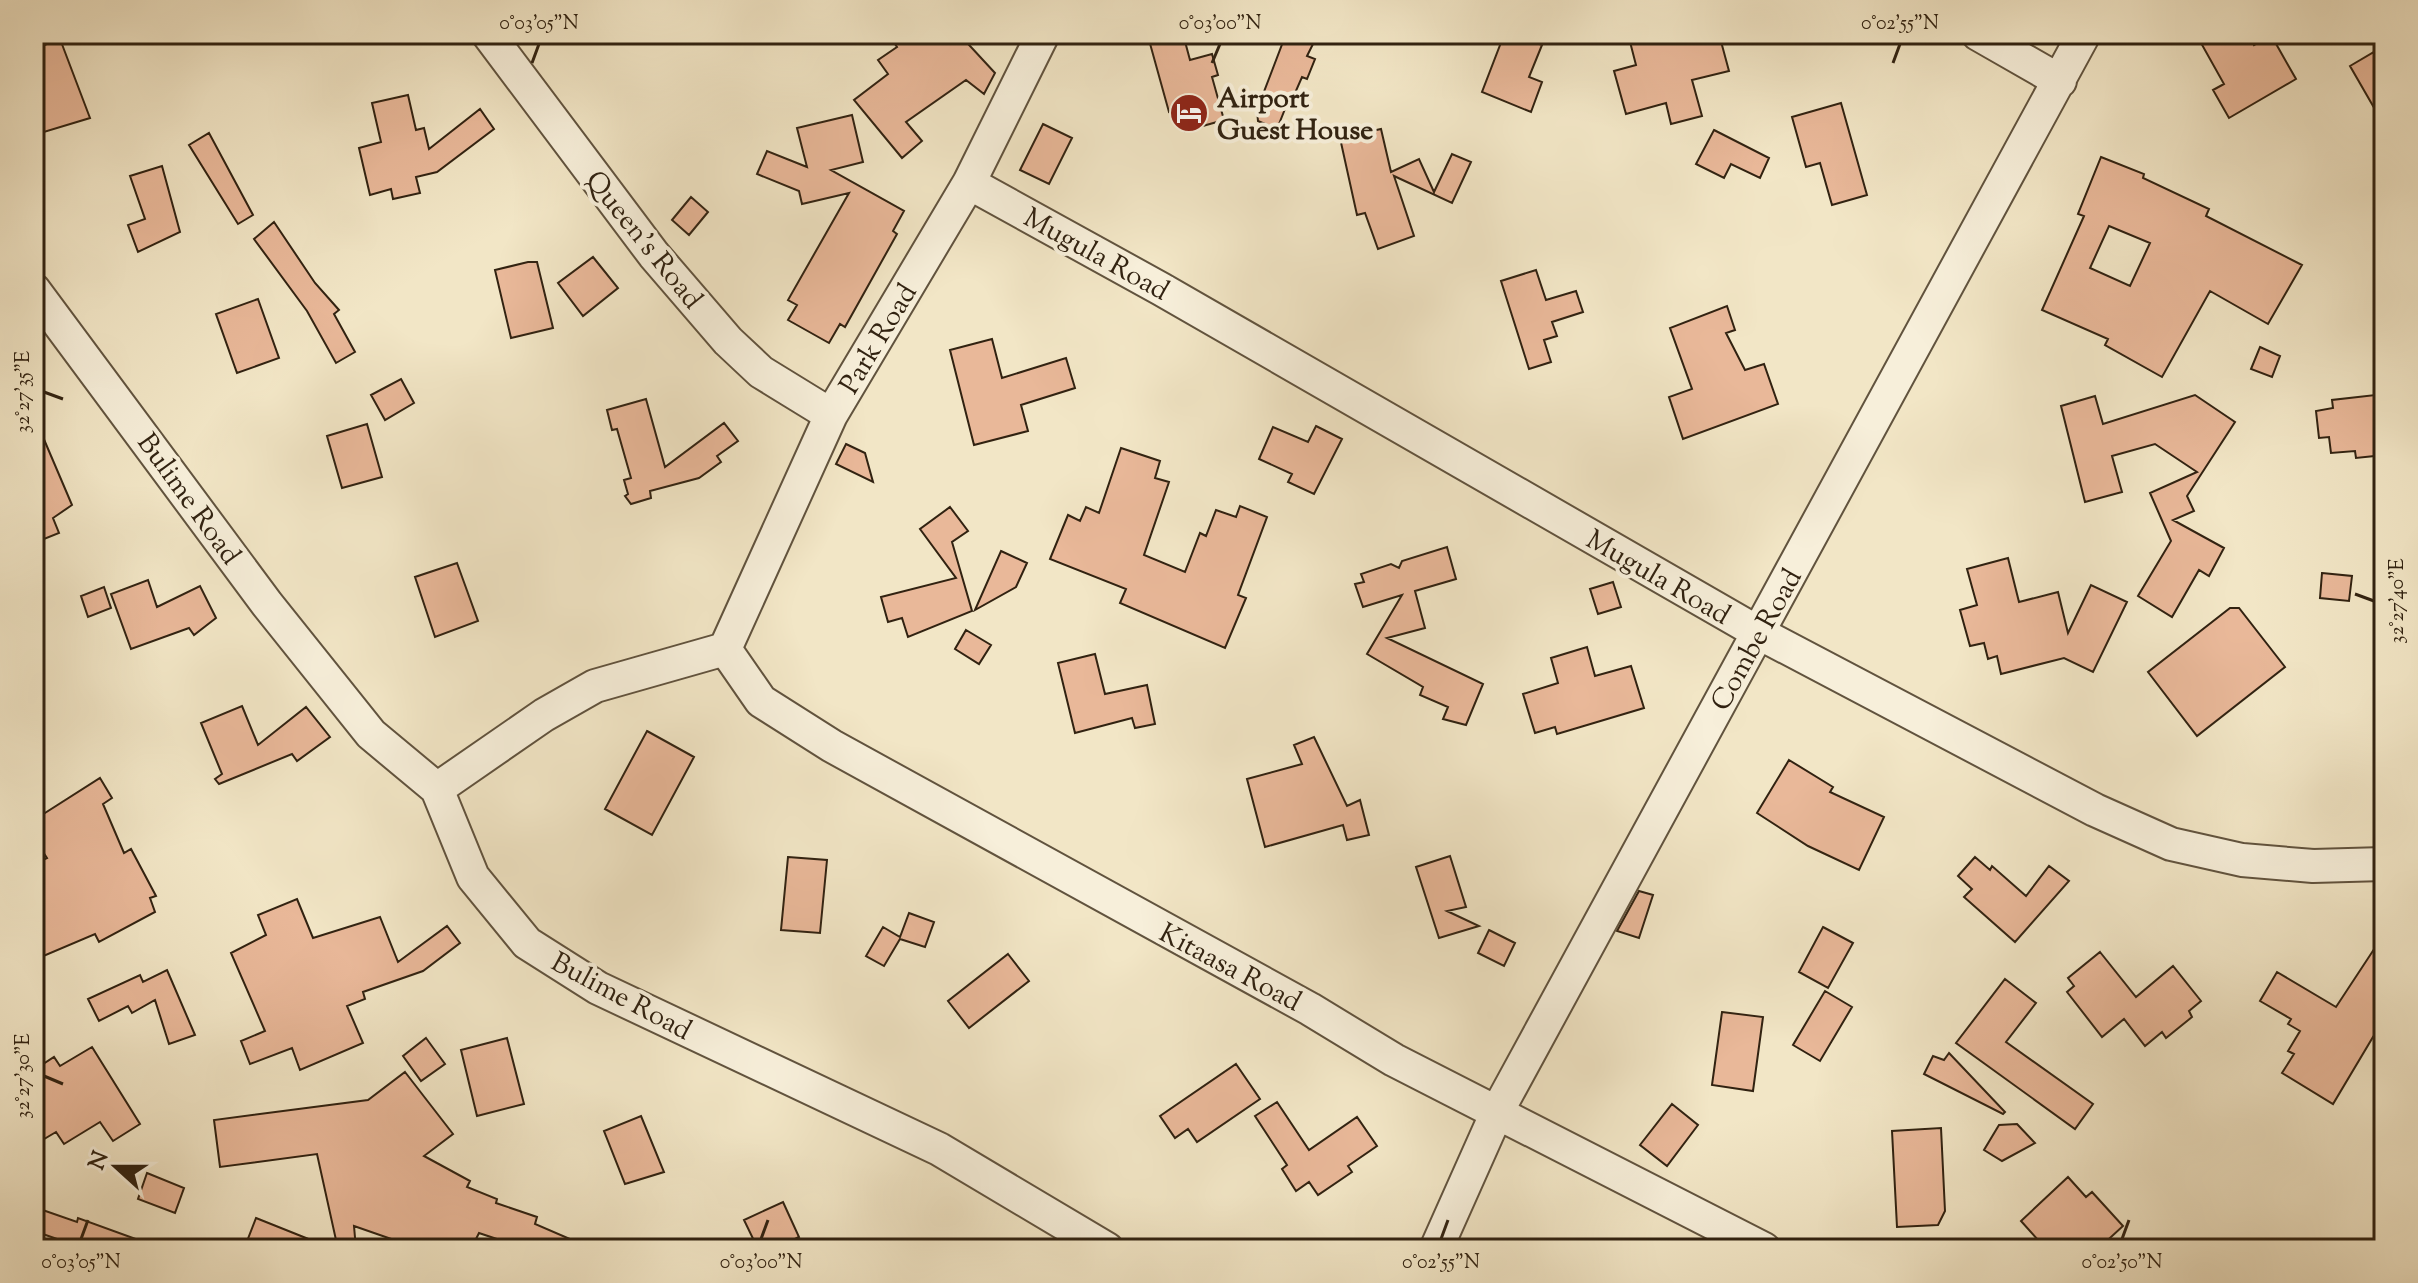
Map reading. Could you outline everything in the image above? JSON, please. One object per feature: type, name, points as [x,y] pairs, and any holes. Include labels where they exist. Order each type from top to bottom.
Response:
[{"type":"street","name":"Queen's Road","points":[[488,34],[654,255],[728,341],[761,372],[831,415]]},
{"type":"street","name":"Park Road","points":[[725,649],[831,415],[969,183],[1043,34]]},
{"type":"street","points":[[1978,34],[2060,81]]},
{"type":"street","name":"Combe Road","points":[[1436,1249],[1498,1110],[2084,34]]},
{"type":"street","name":"Mugula Road","points":[[969,183],[1161,289],[1759,633],[2095,810],[2171,844],[2242,860],[2313,866],[2384,864]]},
{"type":"street","name":"Bulime Road","points":[[34,290],[267,604],[371,734],[437,789],[473,877],[527,943],[598,988],[939,1149],[1107,1249]]},
{"type":"street","points":[[437,789],[544,715],[595,686],[725,649]]},
{"type":"street","name":"Kitaasa Road","points":[[725,649],[761,701],[832,746],[1310,1009],[1394,1060],[1498,1110],[1764,1249]]},
{"type":"building","points":[[888,34],[959,34],[995,73],[984,94],[966,80],[906,122],[922,141],[902,158],[854,100],[888,74],[878,60],[897,47]]},
{"type":"building","points":[[1183,34],[1190,60],[1212,54],[1218,75],[1212,77],[1224,120],[1185,131],[1178,109],[1169,112],[1149,40]]},
{"type":"building","points":[[1286,34],[1318,34],[1307,56],[1315,59],[1307,79],[1302,77],[1277,129],[1258,121],[1257,110]]},
{"type":"building","points":[[1513,34],[1542,45],[1529,77],[1542,82],[1531,112],[1482,92],[1502,40],[1509,42]]},
{"type":"building","points":[[1628,34],[1719,34],[1729,71],[1692,80],[1702,116],[1671,124],[1666,103],[1626,114],[1614,71],[1636,65]]},
{"type":"building","points":[[2196,34],[2248,34],[2254,45],[2271,35],[2296,79],[2229,118],[2213,90],[2224,84]]},
{"type":"building","points":[[60,39],[90,118],[34,135],[34,99],[41,97],[34,80],[34,49]]},
{"type":"building","points":[[2374,52],[2384,70],[2384,125],[2350,66]]},
{"type":"building","points":[[408,95],[416,130],[424,128],[429,149],[480,109],[494,129],[437,172],[416,177],[420,193],[393,199],[391,189],[370,195],[359,148],[381,142],[372,103]]},
{"type":"building","points":[[1841,103],[1867,195],[1832,205],[1820,163],[1806,167],[1792,117]]},
{"type":"building","points":[[852,115],[863,162],[831,170],[904,211],[893,231],[897,234],[845,327],[840,324],[829,343],[788,320],[797,305],[788,300],[849,193],[802,204],[799,191],[757,174],[767,151],[807,167],[797,128]]},
{"type":"building","points":[[1043,124],[1072,138],[1049,184],[1020,170]]},
{"type":"building","points":[[1381,129],[1391,172],[1419,159],[1434,192],[1452,154],[1471,162],[1452,203],[1394,176],[1414,236],[1378,249],[1365,213],[1357,215],[1340,138]]},
{"type":"building","points":[[1714,130],[1769,158],[1760,178],[1731,164],[1724,178],[1696,164]]},
{"type":"building","points":[[209,133],[253,215],[238,224],[189,145]]},
{"type":"building","points":[[2101,157],[2144,174],[2143,178],[2209,209],[2206,216],[2302,265],[2268,324],[2210,291],[2162,377],[2105,345],[2108,339],[2042,310],[2084,216],[2078,214]],"holes":[[[2109,226],[2150,243],[2130,286],[2090,268]]]},
{"type":"building","points":[[162,166],[180,232],[138,252],[128,225],[145,219],[130,176]]},
{"type":"building","points":[[691,197],[708,212],[689,235],[672,220]]},
{"type":"building","points":[[274,222],[315,283],[339,310],[334,314],[355,352],[336,363],[307,311],[254,239]]},
{"type":"building","points":[[593,257],[618,288],[583,316],[558,283]]},
{"type":"building","points":[[537,262],[553,328],[511,338],[495,270]]},
{"type":"building","points":[[1536,270],[1546,300],[1576,291],[1583,312],[1552,322],[1557,336],[1544,340],[1551,362],[1529,369],[1501,281]]},
{"type":"building","points":[[258,299],[279,358],[237,373],[216,314]]},
{"type":"building","points":[[1727,306],[1735,330],[1726,333],[1745,370],[1764,364],[1778,404],[1683,439],[1669,397],[1692,389],[1670,328]]},
{"type":"building","points":[[992,339],[1002,378],[1066,358],[1075,388],[1021,405],[1028,431],[974,445],[950,350]]},
{"type":"building","points":[[2260,347],[2280,356],[2272,377],[2251,369]]},
{"type":"building","points":[[401,379],[414,403],[385,420],[371,395]]},
{"type":"building","points":[[2384,394],[2384,455],[2356,458],[2355,451],[2331,453],[2329,437],[2319,438],[2316,411],[2333,408],[2332,400]]},
{"type":"building","points":[[2195,395],[2235,422],[2187,496],[2194,511],[2173,520],[2224,548],[2209,576],[2199,570],[2172,617],[2138,596],[2171,541],[2150,493],[2197,472],[2155,444],[2112,456],[2122,492],[2085,502],[2061,406],[2095,396],[2103,424]]},
{"type":"building","points":[[646,399],[665,467],[724,423],[738,441],[717,456],[721,462],[699,478],[650,491],[651,498],[631,504],[625,496],[628,494],[624,480],[631,478],[617,429],[612,430],[607,410]]},
{"type":"building","points":[[34,416],[72,505],[53,518],[59,533],[34,543]]},
{"type":"building","points":[[367,424],[382,477],[342,488],[327,436]]},
{"type":"building","points":[[1316,426],[1342,439],[1314,494],[1288,482],[1292,474],[1259,459],[1273,427],[1308,442]]},
{"type":"building","points":[[846,444],[865,453],[873,482],[836,464]]},
{"type":"building","points":[[1121,448],[1160,461],[1155,478],[1169,482],[1144,555],[1185,572],[1200,533],[1206,536],[1216,510],[1236,517],[1240,506],[1267,517],[1238,595],[1246,598],[1225,648],[1120,603],[1126,589],[1050,559],[1068,515],[1080,521],[1086,507],[1099,513]]},
{"type":"building","points":[[950,507],[968,531],[952,542],[972,611],[908,637],[902,618],[888,622],[881,597],[956,578],[920,529]]},
{"type":"building","points":[[1447,547],[1456,579],[1415,591],[1425,628],[1387,638],[1483,684],[1466,725],[1443,719],[1448,707],[1420,695],[1423,687],[1367,654],[1402,595],[1363,607],[1355,584],[1364,582],[1361,574],[1391,564],[1399,568],[1402,561]]},
{"type":"building","points":[[1001,551],[1027,563],[1016,587],[975,610]]},
{"type":"building","points":[[2008,558],[2019,602],[2058,592],[2068,633],[2091,585],[2127,602],[2093,672],[2064,658],[2001,674],[1997,656],[1988,659],[1984,643],[1970,646],[1960,610],[1977,605],[1967,569]]},
{"type":"building","points":[[457,563],[478,621],[435,637],[415,577]]},
{"type":"building","points":[[2322,573],[2352,576],[2349,601],[2320,598]]},
{"type":"building","points":[[148,580],[157,607],[200,586],[216,618],[194,635],[189,628],[131,649],[111,594]]},
{"type":"building","points":[[1613,582],[1621,607],[1598,614],[1590,589]]},
{"type":"building","points":[[104,587],[111,608],[88,617],[81,596]]},
{"type":"building","points":[[2230,608],[2239,608],[2285,667],[2197,736],[2148,672]]},
{"type":"building","points":[[966,630],[991,645],[979,664],[955,649]]},
{"type":"building","points":[[1587,647],[1595,676],[1631,666],[1644,708],[1557,734],[1555,727],[1535,733],[1523,694],[1558,683],[1551,658]]},
{"type":"building","points":[[1095,654],[1105,694],[1147,685],[1155,724],[1135,728],[1132,718],[1075,733],[1058,663]]},
{"type":"building","points":[[242,706],[258,745],[306,707],[330,737],[297,761],[292,754],[219,784],[215,779],[222,774],[201,723]]},
{"type":"building","points":[[647,731],[694,757],[652,835],[605,809]]},
{"type":"building","points":[[1314,737],[1347,806],[1360,800],[1369,835],[1347,840],[1343,825],[1265,847],[1247,779],[1302,764],[1294,745]]},
{"type":"building","points":[[1789,760],[1833,787],[1830,792],[1884,817],[1859,870],[1808,846],[1757,813]]},
{"type":"building","points":[[100,778],[112,798],[103,804],[124,853],[131,849],[156,896],[150,898],[155,912],[99,942],[95,934],[34,960],[34,864],[47,858],[34,838],[34,820]]},
{"type":"building","points":[[1450,856],[1466,907],[1447,911],[1479,926],[1439,938],[1416,867]]},
{"type":"building","points":[[788,857],[827,860],[820,933],[781,930]]},
{"type":"building","points":[[1975,857],[1990,870],[1992,866],[2026,896],[2049,866],[2069,881],[2015,942],[1964,897],[1972,889],[1958,876]]},
{"type":"building","points":[[1639,891],[1653,895],[1639,938],[1617,931]]},
{"type":"building","points":[[297,899],[313,938],[380,917],[398,962],[447,926],[460,943],[423,971],[363,992],[365,999],[347,1006],[363,1043],[300,1070],[292,1048],[250,1064],[241,1041],[265,1031],[231,953],[266,935],[258,915]]},
{"type":"building","points":[[909,913],[934,922],[925,947],[900,939],[884,966],[866,956],[883,927],[900,937]]},
{"type":"building","points":[[1823,927],[1853,943],[1828,988],[1799,972]]},
{"type":"building","points":[[1489,930],[1515,943],[1504,966],[1478,953]]},
{"type":"building","points":[[2384,934],[2384,1044],[2373,1037],[2333,1104],[2282,1073],[2294,1054],[2288,1051],[2300,1031],[2288,1024],[2291,1019],[2260,1001],[2277,972],[2336,1007]]},
{"type":"building","points":[[2100,952],[2136,997],[2173,966],[2201,1001],[2189,1011],[2192,1017],[2166,1038],[2162,1032],[2145,1046],[2124,1019],[2102,1037],[2067,992],[2074,986],[2068,978]]},
{"type":"building","points":[[1008,954],[1029,981],[969,1028],[948,1001]]},
{"type":"building","points":[[167,970],[195,1035],[169,1044],[155,1000],[132,1013],[128,1006],[99,1021],[88,999],[140,975],[143,982]]},
{"type":"building","points":[[2005,979],[2036,1003],[2006,1042],[2093,1104],[2075,1129],[1956,1043]]},
{"type":"building","points":[[1825,991],[1852,1007],[1820,1061],[1793,1045]]},
{"type":"building","points":[[1722,1012],[1763,1017],[1753,1091],[1712,1085]]},
{"type":"building","points":[[426,1038],[445,1064],[421,1081],[403,1056]]},
{"type":"building","points":[[507,1038],[524,1104],[477,1116],[461,1050]]},
{"type":"building","points":[[92,1047],[140,1124],[113,1141],[100,1122],[64,1144],[56,1132],[34,1145],[34,1070],[54,1057],[60,1066]]},
{"type":"building","points":[[1949,1053],[2005,1112],[2003,1114],[1924,1074],[1933,1056],[1944,1060]]},
{"type":"building","points":[[1236,1064],[1260,1099],[1197,1142],[1188,1129],[1175,1138],[1160,1116]]},
{"type":"building","points":[[405,1072],[453,1134],[424,1156],[470,1181],[467,1187],[497,1199],[496,1203],[537,1217],[535,1224],[593,1249],[527,1249],[479,1233],[471,1249],[420,1249],[354,1226],[356,1249],[338,1249],[317,1154],[220,1167],[214,1120],[368,1100]]},
{"type":"building","points":[[1277,1102],[1309,1150],[1357,1117],[1377,1146],[1348,1166],[1352,1172],[1318,1195],[1309,1182],[1296,1191],[1282,1169],[1287,1165],[1255,1116]]},
{"type":"building","points":[[1672,1104],[1698,1125],[1667,1166],[1640,1145]]},
{"type":"building","points":[[641,1116],[664,1172],[625,1184],[604,1131]]},
{"type":"building","points":[[2017,1124],[2035,1143],[2002,1161],[1984,1150],[1999,1125]]},
{"type":"building","points":[[1941,1128],[1945,1211],[1938,1225],[1897,1227],[1892,1131]]},
{"type":"building","points":[[147,1173],[184,1188],[175,1213],[138,1199]]},
{"type":"building","points":[[2068,1177],[2086,1197],[2092,1192],[2123,1226],[2098,1249],[2046,1249],[2021,1221]]},
{"type":"building","points":[[783,1202],[799,1237],[774,1249],[758,1249],[744,1220]]},
{"type":"building","points":[[34,1207],[77,1222],[78,1218],[155,1246],[155,1249],[86,1249],[34,1231]]},
{"type":"building","points":[[256,1218],[331,1248],[331,1249],[244,1249]]},
{"type":"place","name":"Airport Guest House","points":[[1189,113]]}]
